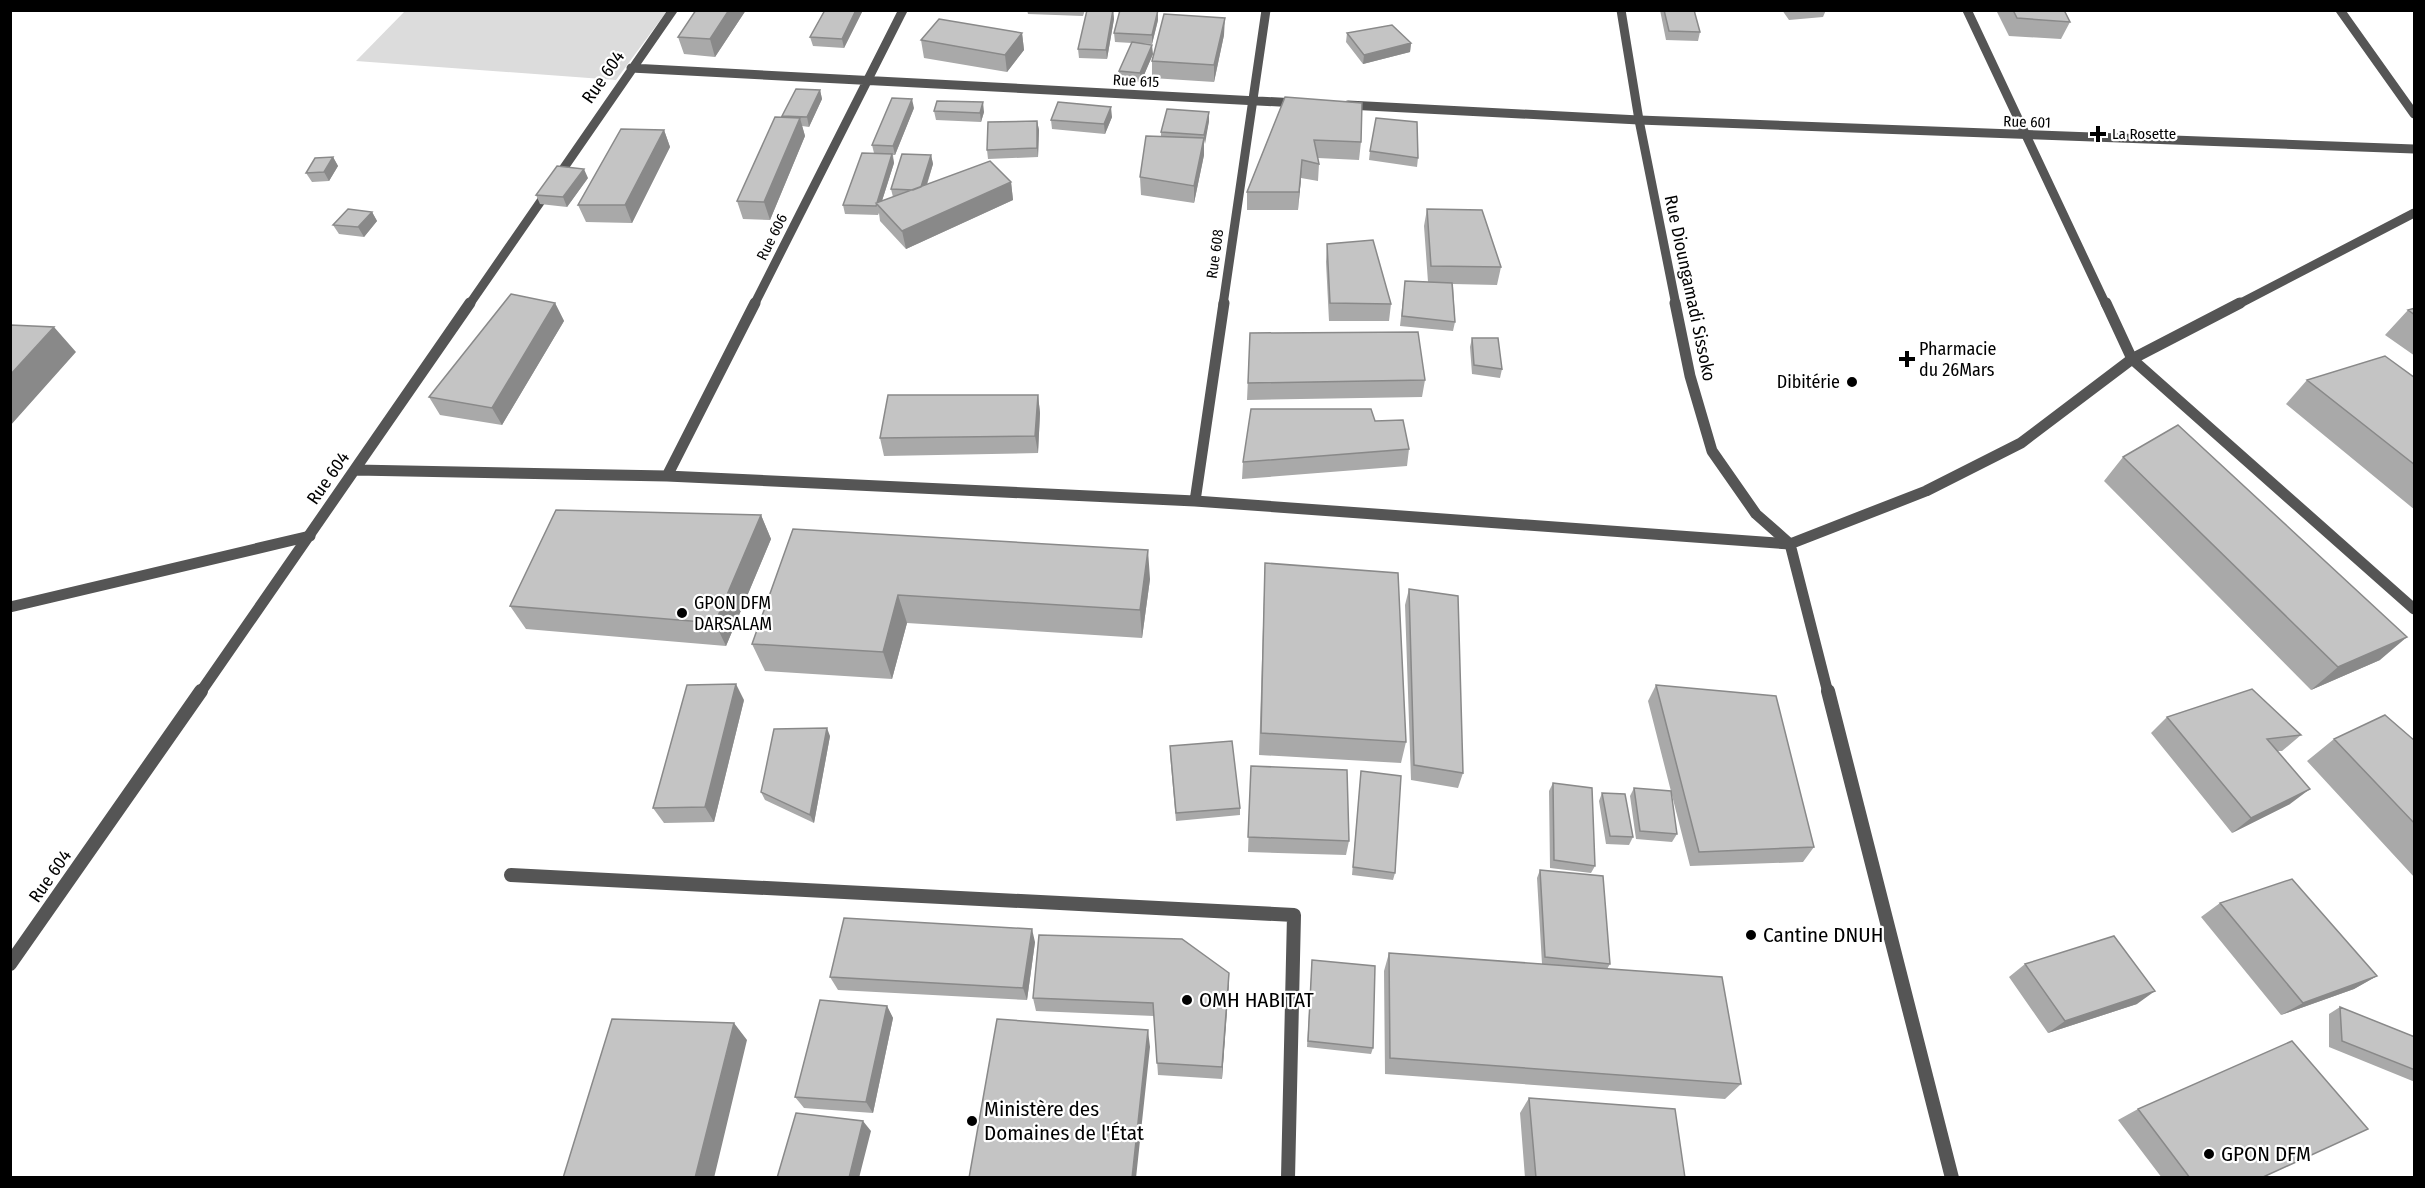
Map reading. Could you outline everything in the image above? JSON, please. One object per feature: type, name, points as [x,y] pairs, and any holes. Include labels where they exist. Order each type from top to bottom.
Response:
[{"type":"street","name":"Rue 604","points":[[10,964],[356,470],[673,10]]},
{"type":"street","name":"Rue 606","points":[[667,476],[903,10]]},
{"type":"street","name":"Rue 608","points":[[1195,501],[1266,10]]},
{"type":"street","name":"Rue Dioungamadi Sissoko","points":[[1621,10],[1639,120],[1690,376],[1712,451],[1756,514],[1790,544]]},
{"type":"street","points":[[1966,10],[2132,359],[2415,609]]},
{"type":"street","points":[[2340,10],[2415,114]]},
{"type":"street","name":"Rue 615","points":[[631,68],[1311,103]]},
{"type":"street","points":[[1335,105],[1639,120]]},
{"type":"street","name":"Rue 601","points":[[1639,120],[2415,149]]},
{"type":"street","points":[[356,470],[667,476],[1195,501],[1790,544],[1926,491],[2021,443],[2132,359],[2415,213]]},
{"type":"street","points":[[10,607],[310,536]]},
{"type":"street","points":[[1790,544],[1952,1178]]},
{"type":"street","points":[[511,875],[1294,915],[1288,1178]]},
{"type":"shaded area","points":[[405,11],[667,11],[616,80],[356,61]]},
{"type":"building","points":[[696,10],[729,10],[710,39],[678,37]]},
{"type":"building","points":[[825,10],[856,10],[842,39],[810,37]]},
{"type":"building","points":[[1087,10],[1113,10],[1106,50],[1078,49]]},
{"type":"building","points":[[1120,10],[1158,10],[1152,35],[1114,33]]},
{"type":"building","points":[[1664,10],[1694,10],[1700,32],[1669,31]]},
{"type":"building","points":[[2013,10],[2064,10],[2070,22],[2017,18]]},
{"type":"building","points":[[1164,14],[1225,18],[1214,65],[1152,61]]},
{"type":"building","points":[[939,19],[1022,33],[1005,55],[921,40]]},
{"type":"building","points":[[1392,25],[1411,43],[1364,55],[1347,33]]},
{"type":"building","points":[[1132,42],[1152,45],[1140,73],[1119,71]]},
{"type":"building","points":[[796,89],[820,90],[807,117],[782,116]]},
{"type":"building","points":[[1285,97],[1362,103],[1361,142],[1314,140],[1319,164],[1302,160],[1299,192],[1247,192]]},
{"type":"building","points":[[892,98],[912,99],[893,146],[872,145]]},
{"type":"building","points":[[937,101],[983,102],[980,113],[934,111]]},
{"type":"building","points":[[1058,102],[1111,107],[1104,124],[1051,120]]},
{"type":"building","points":[[1167,109],[1209,112],[1204,135],[1161,132]]},
{"type":"building","points":[[775,117],[800,118],[764,202],[737,201]]},
{"type":"building","points":[[1376,118],[1417,122],[1418,158],[1370,151]]},
{"type":"building","points":[[1037,121],[1037,148],[987,150],[988,122]]},
{"type":"building","points":[[621,129],[664,130],[625,205],[578,205]]},
{"type":"building","points":[[1146,136],[1204,138],[1194,186],[1140,177]]},
{"type":"building","points":[[862,153],[892,154],[876,206],[843,205]]},
{"type":"building","points":[[902,154],[931,155],[921,187],[913,190],[891,189]]},
{"type":"building","points":[[333,157],[324,172],[306,173],[315,158]]},
{"type":"building","points":[[990,161],[1011,182],[902,231],[876,203]]},
{"type":"building","points":[[557,166],[584,169],[563,197],[536,195]]},
{"type":"building","points":[[348,209],[372,212],[358,227],[333,225]]},
{"type":"building","points":[[1427,209],[1482,210],[1501,267],[1431,266]]},
{"type":"building","points":[[1373,240],[1391,304],[1330,303],[1327,244]]},
{"type":"building","points":[[1405,281],[1452,283],[1455,322],[1402,316]]},
{"type":"building","points":[[511,294],[555,303],[492,408],[429,397]]},
{"type":"building","points":[[2415,308],[2415,315],[2408,310]]},
{"type":"building","points":[[10,325],[54,327],[10,375]]},
{"type":"building","points":[[1418,332],[1425,380],[1248,383],[1250,333]]},
{"type":"building","points":[[1472,338],[1498,338],[1502,369],[1474,365]]},
{"type":"building","points":[[2385,356],[2415,378],[2415,465],[2307,380]]},
{"type":"building","points":[[888,395],[1038,395],[1035,436],[880,438]]},
{"type":"building","points":[[1251,409],[1371,409],[1375,421],[1403,420],[1409,449],[1243,462]]},
{"type":"building","points":[[2178,425],[2407,637],[2338,667],[2123,457]]},
{"type":"building","points":[[556,510],[761,515],[715,623],[510,606]]},
{"type":"building","points":[[793,529],[1148,550],[1140,610],[898,595],[883,652],[752,644]]},
{"type":"building","points":[[1265,563],[1398,573],[1406,742],[1261,733]]},
{"type":"building","points":[[1409,589],[1458,596],[1463,773],[1414,765]]},
{"type":"building","points":[[736,684],[705,807],[653,808],[687,685]]},
{"type":"building","points":[[1656,685],[1776,696],[1814,847],[1699,852]]},
{"type":"building","points":[[2252,689],[2301,735],[2267,739],[2310,789],[2251,818],[2167,717]]},
{"type":"building","points":[[2385,715],[2415,741],[2415,824],[2334,739]]},
{"type":"building","points":[[827,728],[810,815],[761,792],[774,729]]},
{"type":"building","points":[[1232,741],[1240,808],[1176,813],[1170,746]]},
{"type":"building","points":[[1251,766],[1347,770],[1349,841],[1248,837]]},
{"type":"building","points":[[1361,771],[1401,776],[1395,873],[1353,867]]},
{"type":"building","points":[[1553,783],[1592,788],[1595,866],[1554,860]]},
{"type":"building","points":[[1634,788],[1671,791],[1677,834],[1640,831]]},
{"type":"building","points":[[1602,793],[1625,794],[1633,837],[1610,836]]},
{"type":"building","points":[[1540,870],[1603,876],[1610,964],[1545,957]]},
{"type":"building","points":[[2292,879],[2377,976],[2303,1003],[2220,903]]},
{"type":"building","points":[[844,918],[1032,929],[1023,988],[830,977]]},
{"type":"building","points":[[1039,935],[1182,939],[1229,973],[1222,1067],[1157,1063],[1153,1003],[1033,998]]},
{"type":"building","points":[[2114,936],[2155,991],[2065,1021],[2025,964]]},
{"type":"building","points":[[1389,953],[1722,977],[1741,1084],[1390,1058]]},
{"type":"building","points":[[1312,960],[1375,966],[1373,1048],[1308,1041]]},
{"type":"building","points":[[820,1000],[887,1006],[866,1102],[795,1097]]},
{"type":"building","points":[[2340,1007],[2415,1037],[2415,1070],[2342,1041]]},
{"type":"building","points":[[612,1019],[734,1023],[695,1178],[563,1178]]},
{"type":"building","points":[[997,1019],[1148,1030],[1132,1178],[969,1178]]},
{"type":"building","points":[[2292,1041],[2368,1129],[2261,1178],[2190,1178],[2138,1109]]},
{"type":"building","points":[[1529,1098],[1675,1109],[1685,1178],[1536,1178]]},
{"type":"building","points":[[796,1113],[863,1121],[849,1178],[777,1178]]},
{"type":"place","name":"La Rosette","points":[[2098,134]]},
{"type":"place","name":"Pharmacie du 26Mars","points":[[1907,359]]},
{"type":"place","name":"Dibitérie","points":[[1852,382]]},
{"type":"place","name":"GPON DFM DARSALAM","points":[[682,613]]},
{"type":"place","name":"Cantine DNUH","points":[[1751,935]]},
{"type":"place","name":"OMH HABITAT","points":[[1187,1000]]},
{"type":"place","name":"Ministère des Domaines de l'État","points":[[972,1121]]},
{"type":"place","name":"GPON DFM","points":[[2209,1154]]}]
